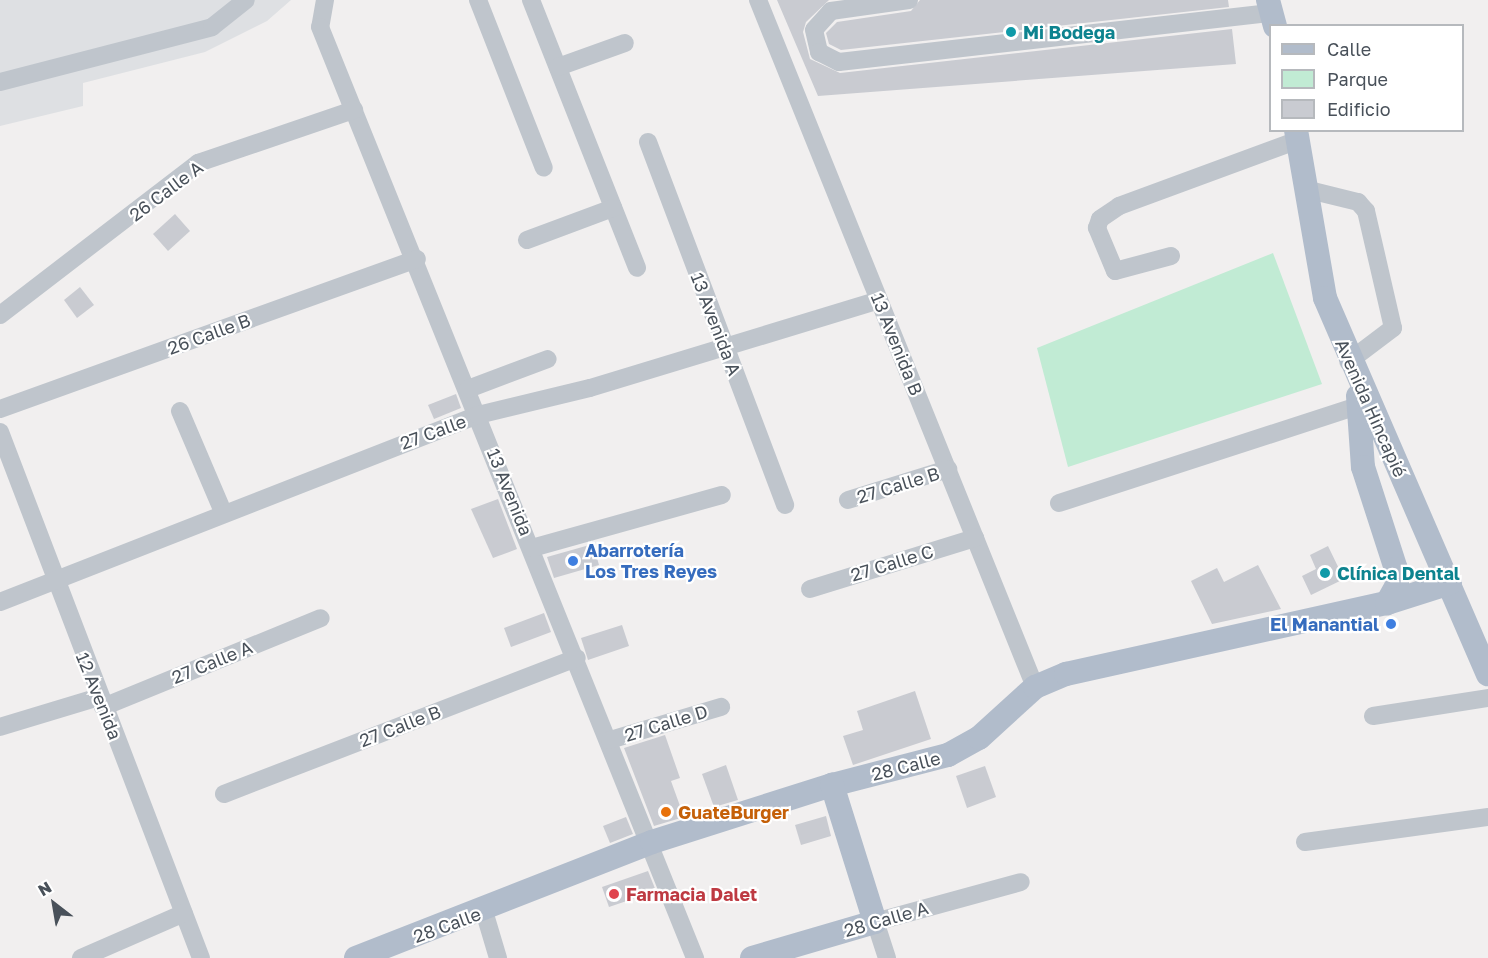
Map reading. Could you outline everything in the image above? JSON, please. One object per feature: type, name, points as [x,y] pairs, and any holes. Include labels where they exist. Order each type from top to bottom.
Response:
[{"type":"main road","name":"Avenida Hincapié","points":[[1297,135],[1324,298],[1349,364],[1450,583],[1487,670]]},
{"type":"main road","points":[[1349,364],[1360,405],[1363,467],[1396,568],[1397,585],[1387,603]]},
{"type":"main road","name":"28 Calle","points":[[356,958],[484,911],[652,842],[832,785],[968,746],[1035,687],[1066,674],[1387,603],[1450,583]]},
{"type":"main road","points":[[832,785],[875,922]]},
{"type":"main road","name":"28 Calle A","points":[[752,958],[875,922]]},
{"type":"street","points":[[0,81],[212,27],[246,0]]},
{"type":"street","name":"13 Avenida","points":[[325,0],[320,27],[417,259],[652,842],[695,958]]},
{"type":"street","points":[[478,0],[544,168]]},
{"type":"street","points":[[531,0],[637,268]]},
{"type":"street","name":"13 Avenida B","points":[[758,0],[1035,687]]},
{"type":"street","points":[[909,0],[831,11],[814,30],[819,52],[839,62],[1272,13]]},
{"type":"street","points":[[558,67],[625,43]]},
{"type":"street","name":"26 Calle A","points":[[0,315],[198,163],[354,110]]},
{"type":"street","points":[[1171,256],[1115,271],[1097,228],[1100,219],[1119,206],[1297,135]]},
{"type":"street","name":"13 Avenida A","points":[[648,142],[785,506]]},
{"type":"street","points":[[1305,189],[1358,202],[1366,211],[1392,328],[1349,364]]},
{"type":"street","points":[[527,240],[614,208]]},
{"type":"street","name":"26 Calle B","points":[[0,409],[417,259]]},
{"type":"street","name":"27 Calle","points":[[0,602],[52,579],[223,512],[478,415],[724,347],[879,300]]},
{"type":"street","points":[[468,389],[548,360]]},
{"type":"street","points":[[1059,503],[1360,405]]},
{"type":"street","points":[[180,411],[223,512]]},
{"type":"street","name":"12 Avenida","points":[[0,432],[52,579],[201,958]]},
{"type":"street","name":"27 Calle B","points":[[848,500],[948,469]]},
{"type":"street","points":[[532,548],[722,495]]},
{"type":"street","name":"27 Calle C","points":[[810,589],[975,538]]},
{"type":"street","name":"27 Calle A","points":[[0,727],[101,702],[321,618]]},
{"type":"street","name":"27 Calle B","points":[[224,794],[577,658]]},
{"type":"street","points":[[1373,716],[1488,698]]},
{"type":"street","name":"27 Calle D","points":[[610,740],[721,706]]},
{"type":"street","points":[[1305,842],[1488,817]]},
{"type":"street","name":"28 Calle A","points":[[875,922],[1021,882]]},
{"type":"street","points":[[484,911],[498,958]]},
{"type":"street","points":[[81,958],[184,913]]},
{"type":"street","points":[[875,922],[887,958]]},
{"type":"shaded area","points":[[0,0],[291,0],[267,21],[205,52],[83,83],[83,106],[0,126]]},
{"type":"green space","points":[[1273,253],[1322,384],[1068,467],[1037,348]]},
{"type":"building","points":[[777,0],[829,0],[806,22],[803,32],[810,59],[840,73],[1232,29],[1236,64],[818,96]]},
{"type":"building","points":[[920,0],[1228,0],[1229,7],[841,50],[829,44],[826,33],[837,22],[911,11]]},
{"type":"building","points":[[175,214],[190,231],[168,251],[153,234]]},
{"type":"building","points":[[80,287],[94,305],[77,318],[64,300]]},
{"type":"building","points":[[456,394],[461,408],[434,419],[428,405]]},
{"type":"building","points":[[498,499],[517,549],[493,558],[471,509]]},
{"type":"building","name":"Abarrotería Los Tres Reyes","points":[[593,544],[599,565],[554,578],[547,557]]},
{"type":"building","name":"Clínica Dental","points":[[1328,546],[1344,579],[1311,595],[1302,576],[1316,569],[1310,555]]},
{"type":"building","points":[[1258,565],[1281,609],[1212,624],[1191,581],[1217,568],[1224,582]]},
{"type":"building","points":[[544,613],[551,632],[511,647],[504,628]]},
{"type":"building","points":[[622,625],[629,646],[588,660],[581,638]]},
{"type":"building","points":[[915,691],[931,739],[853,765],[843,736],[863,730],[857,711]]},
{"type":"building","points":[[665,735],[680,778],[671,781],[684,817],[654,826],[624,748]]},
{"type":"building","points":[[726,765],[738,800],[714,807],[702,774]]},
{"type":"building","points":[[985,766],[996,797],[967,808],[956,776]]},
{"type":"building","points":[[826,816],[831,836],[801,845],[795,825]]},
{"type":"building","points":[[626,817],[633,834],[610,843],[603,826]]},
{"type":"building","points":[[648,871],[656,891],[609,907],[602,887]]},
{"type":"place","name":"Mi Bodega","points":[[1011,32]]},
{"type":"place","name":"Abarrotería Los Tres Reyes","points":[[573,561]]},
{"type":"place","name":"Clínica Dental","points":[[1325,573]]},
{"type":"place","name":"El Manantial","points":[[1391,624]]},
{"type":"place","name":"GuateBurger","points":[[666,812]]},
{"type":"place","name":"Farmacia Dalet","points":[[614,894]]}]
